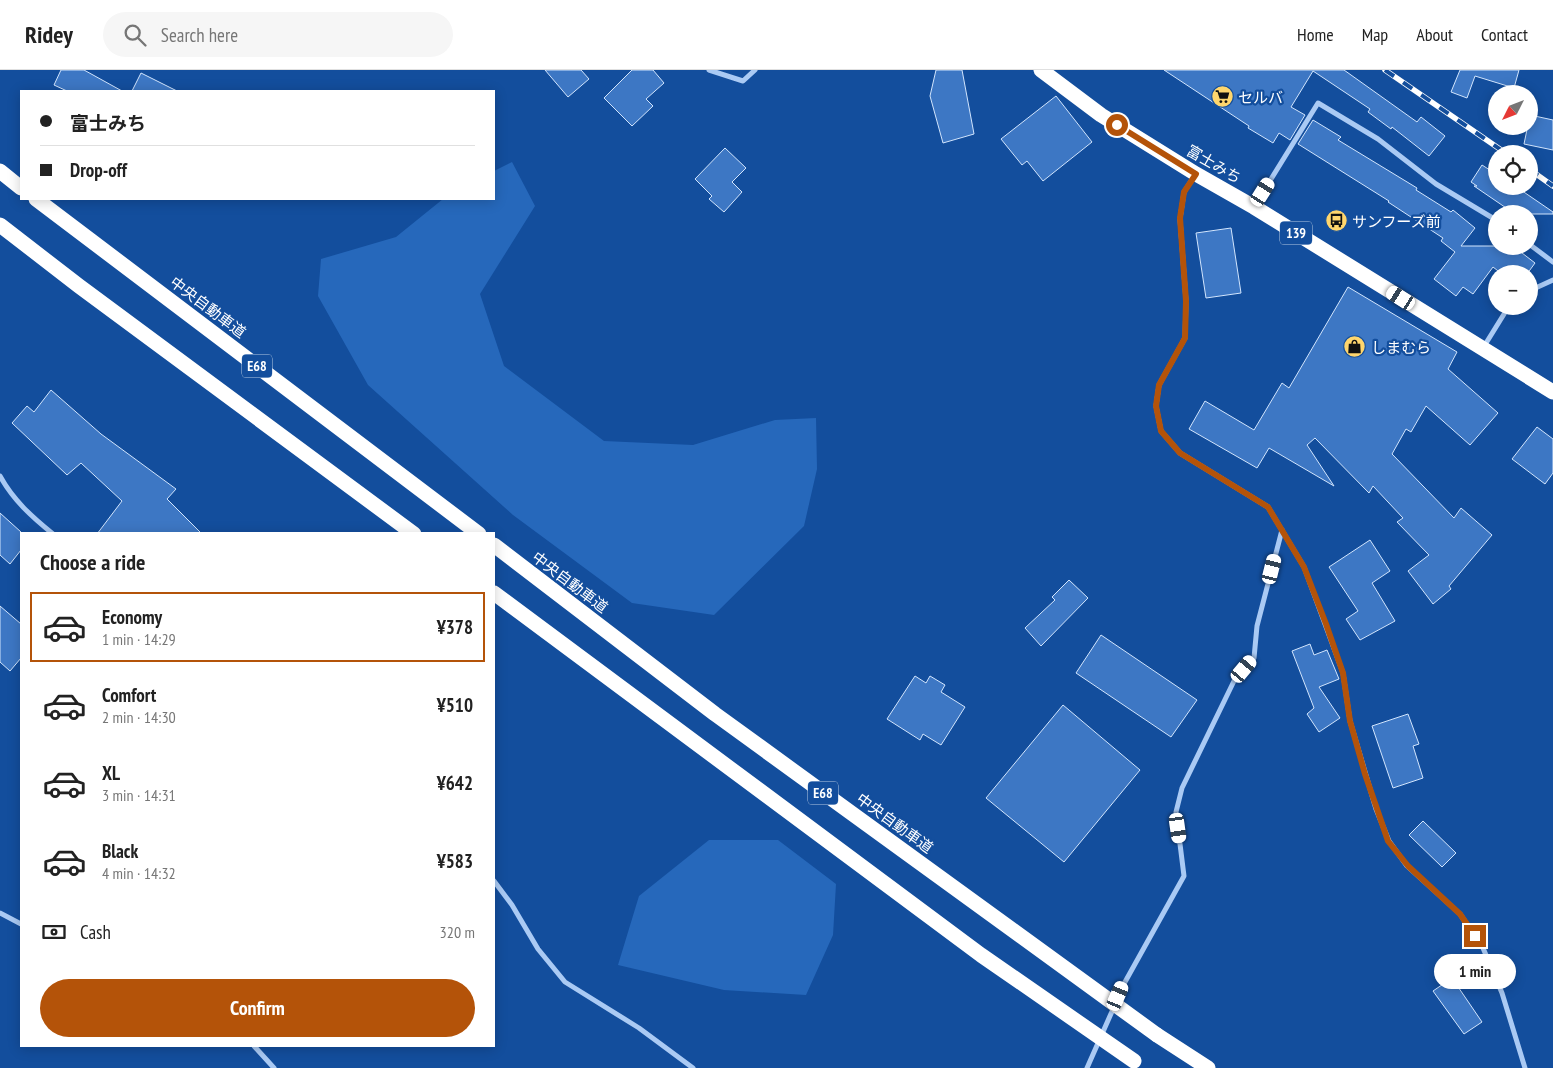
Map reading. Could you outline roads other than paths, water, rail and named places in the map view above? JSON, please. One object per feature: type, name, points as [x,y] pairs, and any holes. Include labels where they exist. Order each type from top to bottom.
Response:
[{"type":"highway","name":"富士みち","points":[[1041,70],[1101,115],[1196,174],[1254,207],[1553,392]]},
{"type":"highway","points":[[0,172],[20,187]]},
{"type":"highway","name":"中央自動車道","points":[[37,200],[476,532]]},
{"type":"highway","points":[[0,225],[411,532]]},
{"type":"highway","name":"中央自動車道","points":[[495,546],[715,714],[1157,1035],[1208,1068]]},
{"type":"highway","name":"E68","points":[[495,594],[981,955],[1139,1065]]},
{"type":"street","points":[[709,70],[743,81],[754,70]]},
{"type":"street","points":[[1254,207],[1318,103],[1378,139],[1436,184],[1488,215]]},
{"type":"street","points":[[1196,174],[1184,192],[1180,218],[1186,301],[1185,338],[1159,385],[1156,406],[1161,431],[1180,453],[1268,507],[1304,567],[1343,673],[1350,721],[1365,774],[1388,841],[1408,866],[1460,914],[1483,948],[1502,992],[1524,1068]]},
{"type":"street","points":[[1538,251],[1553,262]]},
{"type":"street","points":[[1538,287],[1553,280]]},
{"type":"street","points":[[1483,348],[1503,315]]},
{"type":"street","points":[[0,476],[9,493],[33,518],[50,532]]},
{"type":"street","points":[[1087,1068],[1124,982],[1184,876],[1176,812],[1182,788],[1234,681],[1254,658],[1257,626],[1282,530]]},
{"type":"street","points":[[495,882],[512,905],[538,949],[565,982],[639,1028],[693,1068]]},
{"type":"street","points":[[0,913],[20,923]]},
{"type":"street","points":[[255,1047],[274,1068]]},
{"type":"railway","points":[[1385,70],[1494,145]]},
{"type":"railway","points":[[1538,175],[1553,186]]},
{"type":"place","name":"セルバ","points":[[1222,97]]},
{"type":"place","name":"サンフーズ前","points":[[1336,221]]},
{"type":"place","name":"しまむら","points":[[1355,347]]}]
